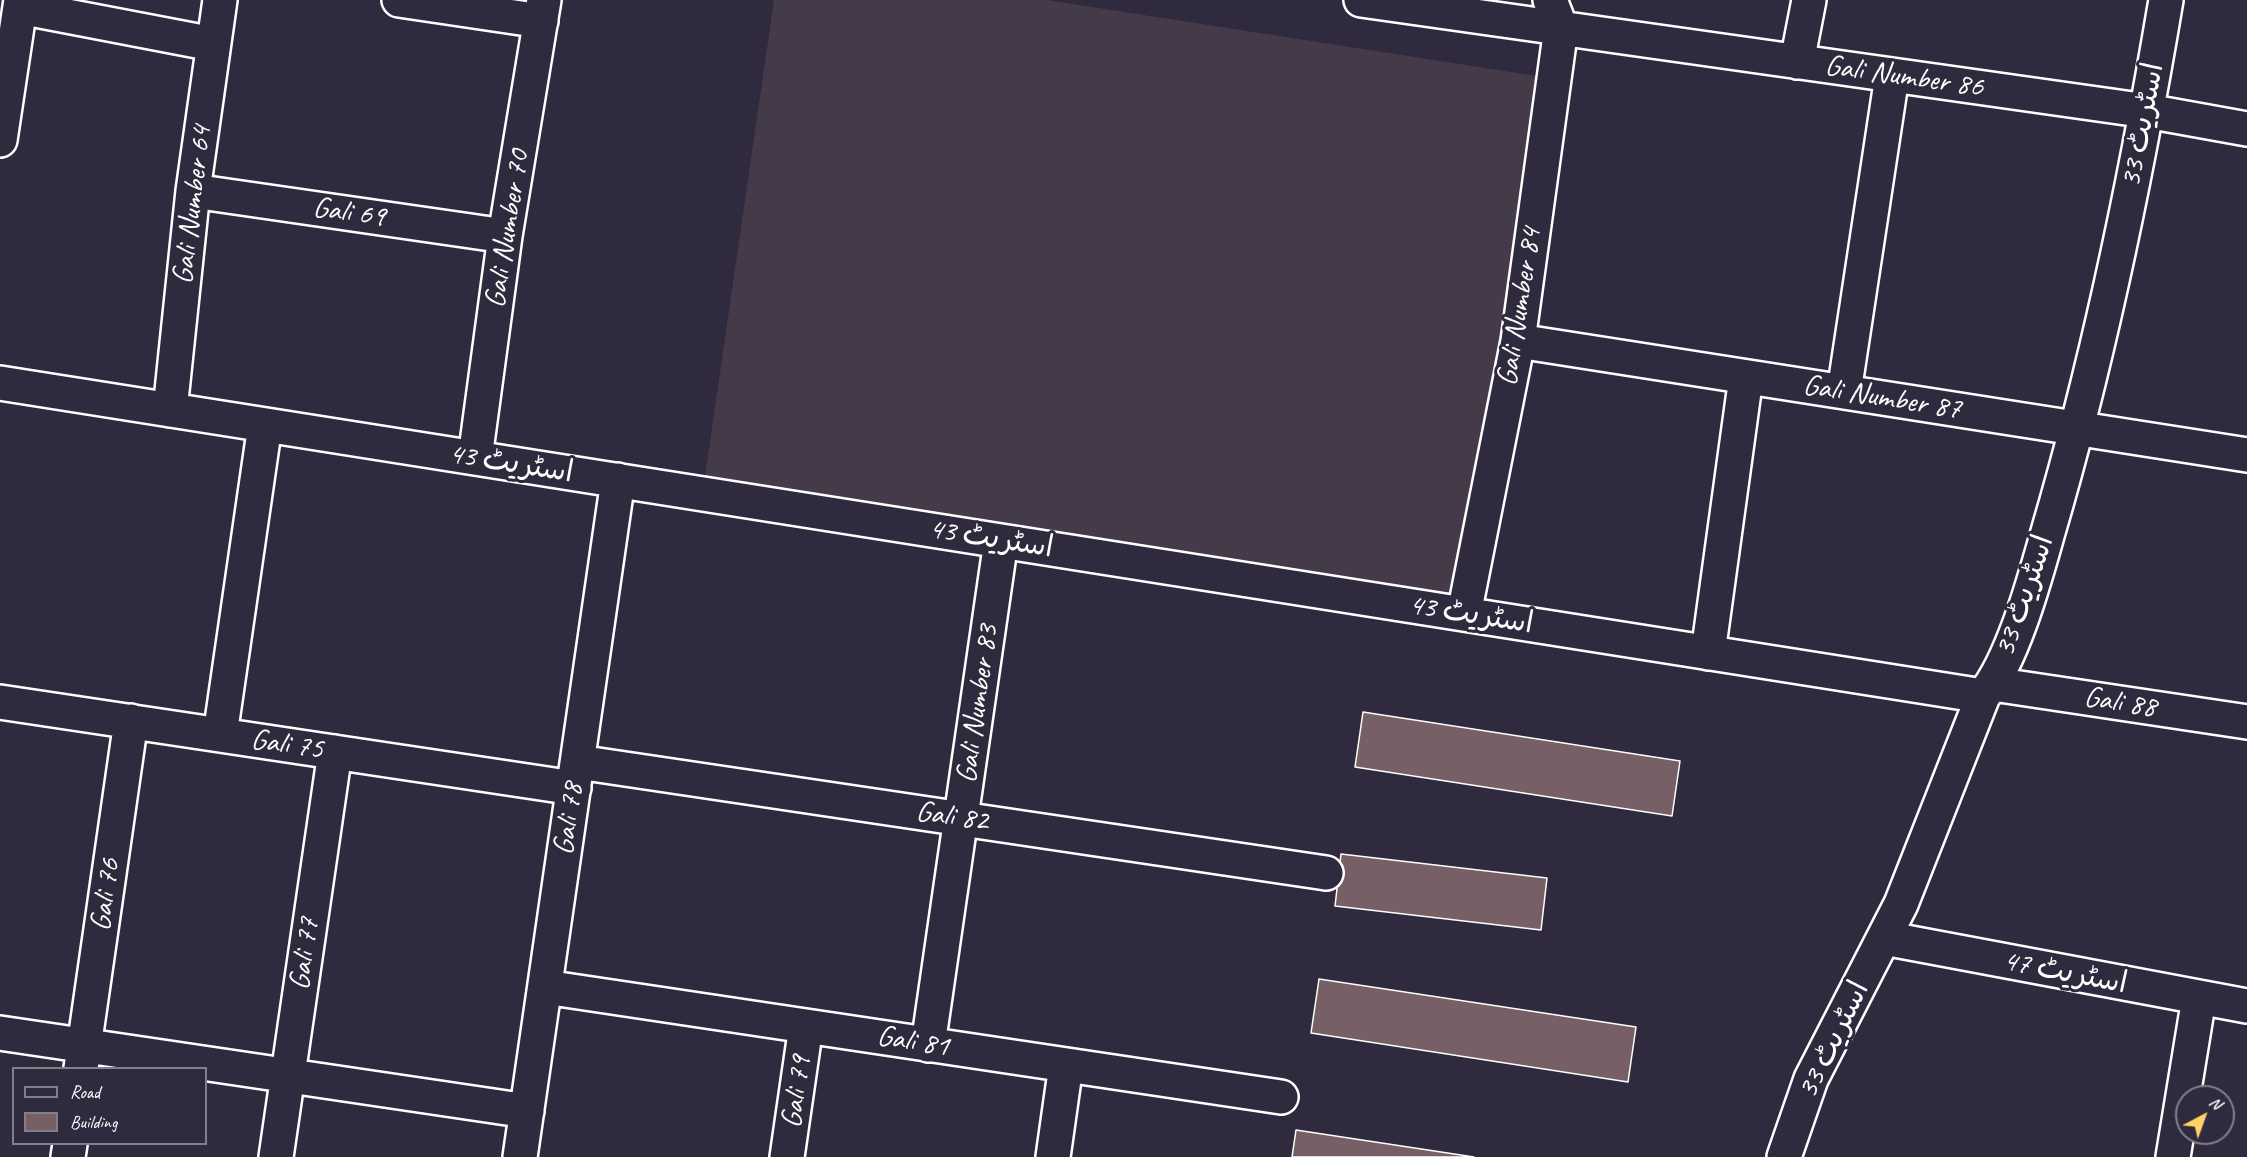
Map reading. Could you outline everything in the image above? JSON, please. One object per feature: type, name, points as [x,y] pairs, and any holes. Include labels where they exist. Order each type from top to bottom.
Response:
[{"type":"street","name":"Gali Number 64","points":[[170,410],[193,191],[220,0]]},
{"type":"street","points":[[399,0],[543,10]]},
{"type":"street","name":"Gali Number 86","points":[[1361,0],[1556,14],[1797,62],[2147,111],[2247,129]]},
{"type":"street","points":[[1797,62],[1809,0]]},
{"type":"street","name":"اسٹریٹ 33","points":[[1784,1157],[1811,1078],[1901,903],[1988,690],[2029,600],[2078,429],[2147,111],[2166,0]]},
{"type":"street","points":[[0,140],[21,4],[213,44]]},
{"type":"street","name":"Gali Number 70","points":[[475,458],[506,236],[543,10]]},
{"type":"street","name":"Gali Number 84","points":[[1464,614],[1518,341],[1556,14]]},
{"type":"street","points":[[1844,392],[1892,76]]},
{"type":"street","name":"Gali 69","points":[[193,191],[506,236]]},
{"type":"street","name":"Gali Number 87","points":[[1518,341],[2247,455]]},
{"type":"street","points":[[1708,653],[1746,377]]},
{"type":"street","name":"اسٹریٹ 43","points":[[0,383],[1708,653],[1988,690]]},
{"type":"street","points":[[220,735],[265,425]]},
{"type":"street","name":"Gali 78","points":[[520,1157],[618,480]]},
{"type":"street","name":"Gali Number 83","points":[[928,1044],[1001,541]]},
{"type":"street","name":"Gali 88","points":[[1988,690],[2247,722]]},
{"type":"street","name":"Gali 75","points":[[0,702],[335,752],[576,775]]},
{"type":"street","name":"Gali 76","points":[[82,1057],[131,721]]},
{"type":"street","name":"Gali 77","points":[[276,1157],[335,752]]},
{"type":"street","name":"Gali 82","points":[[576,775],[961,819],[1326,873]]},
{"type":"street","name":"اسٹریٹ 47","points":[[1884,938],[2247,1006]]},
{"type":"street","name":"Gali 81","points":[[545,987],[1281,1097]]},
{"type":"street","points":[[2173,1157],[2199,998]]},
{"type":"street","name":"Gali 79","points":[[787,1157],[806,1026]]},
{"type":"street","points":[[0,1033],[82,1057],[190,1067]]},
{"type":"street","points":[[1053,1157],[1066,1065]]},
{"type":"street","points":[[207,1069],[288,1076],[527,1112]]},
{"type":"shaded area","points":[[774,0],[1047,0],[1537,76],[1469,627],[703,490]]},
{"type":"building","points":[[1363,712],[1680,761],[1672,816],[1355,767]]},
{"type":"building","points":[[1341,854],[1547,878],[1541,930],[1335,906]]},
{"type":"building","points":[[1319,979],[1636,1027],[1628,1082],[1311,1033]]},
{"type":"building","points":[[1296,1130],[1474,1157],[1292,1157]]}]
